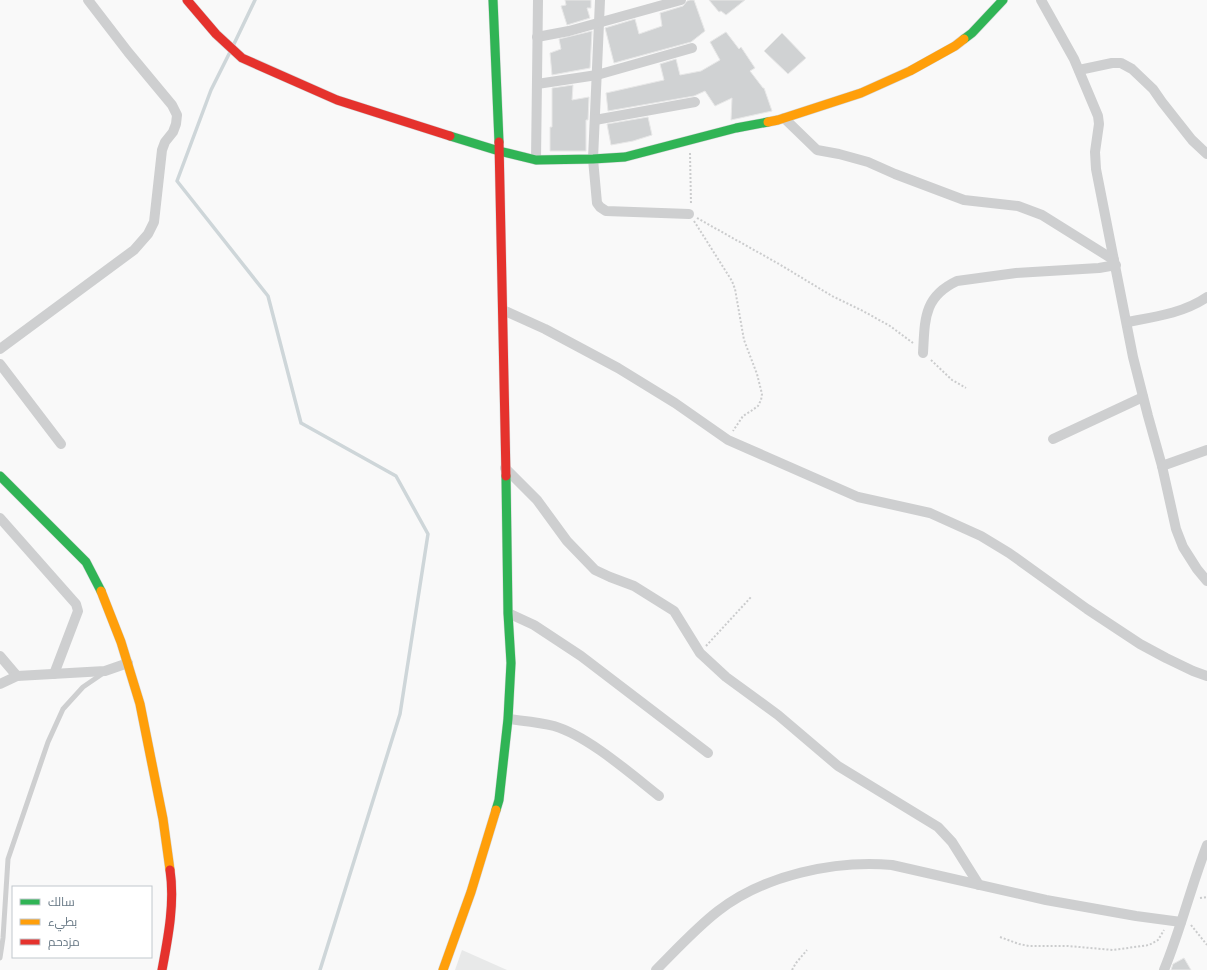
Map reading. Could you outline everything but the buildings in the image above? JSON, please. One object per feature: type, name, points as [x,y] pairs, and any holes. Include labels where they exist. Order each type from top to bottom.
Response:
[{"type":"street","points":[[0,349],[134,250],[148,234],[154,222],[162,150],[165,142],[173,132],[177,115],[172,105],[128,52],[88,0]]},
{"type":"street","points":[[188,0],[216,34],[242,58],[278,75],[337,100],[499,151],[536,160],[593,160],[625,157],[688,140],[784,118],[861,93],[910,71],[955,46],[972,33],[1003,0]]},
{"type":"street","points":[[443,970],[471,892],[499,800],[508,719],[511,663],[508,613],[505,468],[506,427],[499,151],[493,0]]},
{"type":"street","points":[[536,160],[538,0]]},
{"type":"street","points":[[600,0],[593,160],[598,203],[600,207],[606,211],[689,214]]},
{"type":"street","points":[[537,36],[569,31],[681,0]]},
{"type":"street","points":[[1041,0],[1074,59],[1098,116],[1099,124],[1095,152],[1096,169],[1126,322],[1143,397],[1162,466],[1176,529],[1183,547],[1197,569],[1207,581]]},
{"type":"street","points":[[537,84],[597,75],[692,48]]},
{"type":"street","points":[[1079,70],[1112,63],[1121,63],[1132,69],[1153,89],[1192,140],[1207,154]]},
{"type":"street","points":[[595,120],[695,102]]},
{"type":"street","points":[[784,118],[817,150],[863,160],[895,174],[964,200],[998,203],[1031,209],[1115,262]]},
{"type":"street","points":[[923,353],[926,313],[938,294],[950,284],[978,277],[1022,272],[1099,268],[1115,262]]},
{"type":"street","points":[[1126,322],[1165,315],[1199,302],[1207,297]]},
{"type":"street","points":[[503,310],[545,329],[618,368],[675,403],[728,440],[858,497],[930,513],[981,536],[1009,553],[1087,609],[1140,644],[1179,664],[1207,676]]},
{"type":"street","points":[[0,364],[61,444]]},
{"type":"street","points":[[1053,439],[1143,397]]},
{"type":"street","points":[[1162,466],[1207,450]]},
{"type":"street","points":[[505,468],[536,500],[567,541],[595,570],[634,586],[674,611],[700,653],[726,677],[778,715],[830,760],[938,828],[952,842],[979,885]]},
{"type":"street","points":[[0,476],[86,562],[101,590],[128,663],[147,735],[163,819],[172,884],[168,939],[162,970]]},
{"type":"street","points":[[0,518],[76,604],[78,611],[54,674]]},
{"type":"street","points":[[508,613],[540,629],[581,656],[708,753]]},
{"type":"street","points":[[0,656],[18,676]]},
{"type":"street","points":[[0,684],[18,676],[105,672],[128,663]]},
{"type":"street","points":[[508,719],[554,726],[570,732],[606,756],[659,796]]},
{"type":"street","points":[[1164,970],[1207,845]]},
{"type":"street","points":[[656,970],[712,916],[742,895],[772,882],[824,868],[859,864],[892,865],[1091,909],[1168,920],[1182,919]]},
{"type":"lane","points":[[0,958],[3,938],[8,859],[48,742],[63,709],[83,687],[105,672]]},
{"type":"path","points":[[688,140],[692,202],[689,214],[732,281],[735,289],[744,340],[761,388],[761,400],[758,406],[743,416],[728,440]]},
{"type":"path","points":[[689,214],[779,264],[832,296],[890,326],[908,339],[952,380],[966,388]]},
{"type":"path","points":[[700,653],[752,596]]},
{"type":"path","points":[[1182,919],[1207,945]]},
{"type":"path","points":[[1000,937],[1014,943],[1029,946],[1068,946],[1113,950],[1154,943],[1161,936],[1168,920]]},
{"type":"path","points":[[792,970],[807,950]]},
{"type":"shaded area","points":[[462,950],[507,970],[455,970]]},
{"type":"waterway","points":[[233,46],[255,0]]},
{"type":"waterway","points":[[230,52],[211,90],[177,181],[268,296],[301,423],[396,476],[428,534],[400,714],[320,970]]},
{"type":"traffic: fast","points":[[493,0],[499,142]]},
{"type":"traffic: fast","points":[[964,39],[972,33],[1003,0]]},
{"type":"traffic: fast","points":[[450,136],[499,151],[536,160],[593,159],[625,157],[736,128],[768,122]]},
{"type":"traffic: fast","points":[[0,476],[86,562],[101,591]]},
{"type":"traffic: fast","points":[[496,810],[499,800],[508,719],[511,663],[508,613],[506,476]]},
{"type":"traffic: slow","points":[[768,122],[861,93],[910,71],[955,46],[964,39]]},
{"type":"traffic: slow","points":[[101,591],[121,642],[140,704],[163,819],[170,870]]},
{"type":"traffic: slow","points":[[443,970],[471,892],[496,810]]},
{"type":"traffic: jam","points":[[187,0],[216,34],[242,58],[337,100],[450,136]]},
{"type":"traffic: jam","points":[[499,142],[506,476]]},
{"type":"traffic: jam","points":[[162,970],[171,908],[172,895],[170,870]]}]
